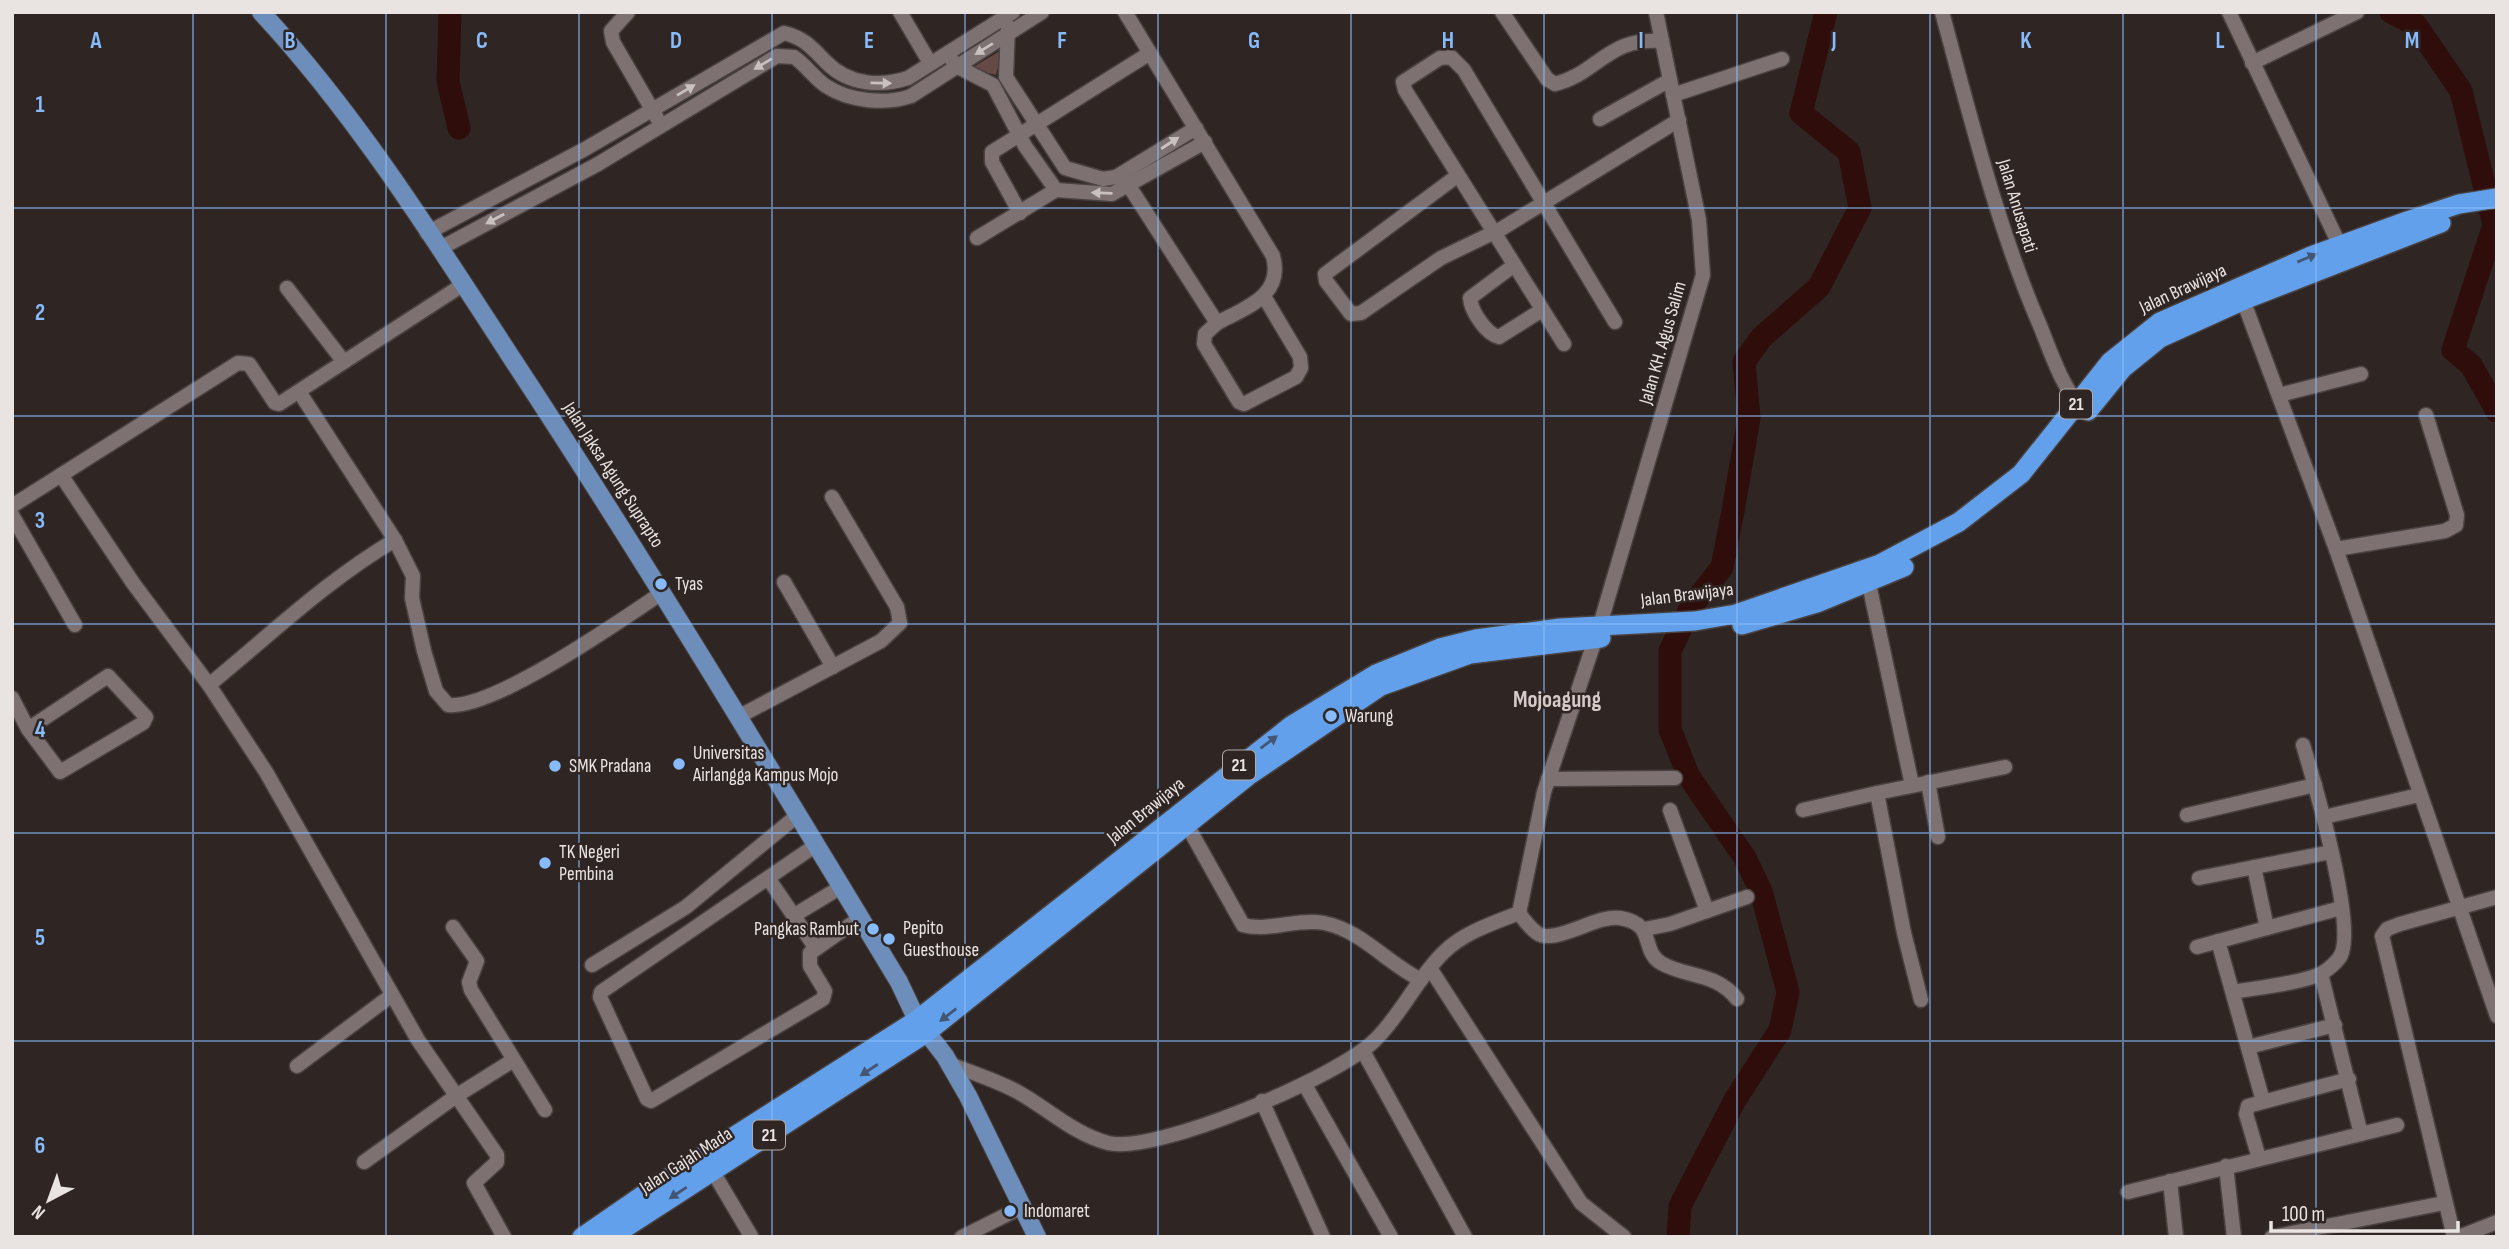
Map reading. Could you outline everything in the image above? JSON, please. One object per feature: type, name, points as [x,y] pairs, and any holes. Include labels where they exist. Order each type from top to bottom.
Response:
[{"type":"highway","name":"Jalan Brawijaya","points":[[2241,293],[2429,227],[2497,198]]},
{"type":"highway","name":"Jalan Brawijaya","points":[[1695,627],[1797,595],[1911,550],[1979,508],[2021,474],[2081,408],[2145,348],[2241,293],[2340,246],[2407,221],[2472,208],[2497,210]]},
{"type":"highway","name":"Jalan Brawijaya","points":[[708,1163],[886,1040],[922,1026],[1109,880],[1292,725],[1376,674],[1440,648],[1476,639],[1522,631],[1654,630],[1758,621],[1869,584],[1928,555],[2016,494],[2056,452],[2081,408]]},
{"type":"highway","name":"Jalan Brawijaya","points":[[1109,880],[1299,740],[1381,686],[1470,654],[1598,632]]},
{"type":"highway","name":"Jalan Gajah Mada","points":[[611,1237],[631,1231],[708,1163],[922,1026]]},
{"type":"highway","name":"21","points":[[582,1237],[708,1163]]},
{"type":"main road","name":"Jalan Jaksa Agung Suprapto","points":[[261,12],[342,108],[464,284],[663,592],[860,918],[922,1026],[951,1065],[1037,1237]]},
{"type":"street","points":[[628,12],[611,31],[613,42],[662,126]]},
{"type":"street","points":[[900,12],[930,63]]},
{"type":"street","points":[[439,249],[662,126],[777,56],[794,57],[826,86],[839,92],[876,100],[898,100],[911,96],[1042,12]]},
{"type":"street","points":[[1125,12],[1273,256],[1275,275],[1265,298],[1217,323],[1205,334],[1204,344],[1239,402],[1251,403],[1296,377],[1301,368],[1300,357],[1265,298]]},
{"type":"street","points":[[1502,12],[1547,79],[1555,84],[1624,44],[1642,40],[1662,41]]},
{"type":"street","name":"Jalan KH. Agus Salim","points":[[1519,913],[1548,779],[1598,632],[1703,275],[1699,220],[1656,12]]},
{"type":"street","name":"Jalan Anusapati","points":[[1942,12],[1973,132],[2019,278],[2062,379],[2081,408]]},
{"type":"street","points":[[2229,12],[2340,246]]},
{"type":"street","points":[[427,233],[653,110],[784,33],[803,39],[829,65],[854,81],[894,83],[908,78],[1007,14],[1010,32],[1006,77],[1065,168],[1103,179],[1127,181],[1205,142]]},
{"type":"street","points":[[2252,63],[2353,15]]},
{"type":"street","points":[[948,53],[957,66],[993,85],[1018,135],[1055,190]]},
{"type":"street","points":[[1020,213],[990,155],[1150,53]]},
{"type":"street","points":[[1564,344],[1492,233],[1403,85],[1403,82],[1446,56],[1454,59],[1464,70],[1542,205],[1615,322]]},
{"type":"street","points":[[1673,95],[1782,59]]},
{"type":"street","points":[[993,85],[1006,77]]},
{"type":"street","points":[[1600,119],[1670,80]]},
{"type":"street","points":[[1457,176],[1325,274],[1326,281],[1351,314],[1356,315],[1441,258],[1542,205],[1679,120]]},
{"type":"street","points":[[977,238],[1055,190],[1112,194],[1196,128]]},
{"type":"street","points":[[1127,181],[1217,323]]},
{"type":"street","points":[[508,190],[517,207]]},
{"type":"street","points":[[1513,266],[1470,298],[1476,314],[1490,334],[1499,337],[1542,310]]},
{"type":"street","points":[[12,506],[238,363],[249,363],[275,403],[281,403],[464,284]]},
{"type":"street","points":[[287,288],[344,362]]},
{"type":"street","points":[[2241,293],[2336,549],[2497,1016]]},
{"type":"street","points":[[2279,395],[2361,374]]},
{"type":"street","points":[[300,393],[395,540],[413,576],[412,598],[436,691],[448,705],[489,695],[530,675],[592,640],[663,592]]},
{"type":"street","points":[[2336,549],[2445,531],[2456,525],[2457,515],[2426,415]]},
{"type":"street","points":[[61,475],[169,635],[209,685],[266,772],[392,995],[498,1158],[474,1183],[504,1237]]},
{"type":"street","points":[[738,717],[881,641],[900,623],[897,607],[832,497]]},
{"type":"street","points":[[12,515],[75,625]]},
{"type":"street","points":[[209,685],[281,627],[299,606],[395,540]]},
{"type":"street","points":[[784,582],[833,667]]},
{"type":"street","points":[[1869,584],[1912,785]]},
{"type":"street","points":[[12,698],[28,729],[60,772],[143,723],[146,717],[108,676],[28,729]]},
{"type":"street","points":[[2233,992],[2321,974],[2342,953],[2345,937],[2331,852],[2303,745]]},
{"type":"street","points":[[1803,810],[2005,766]]},
{"type":"street","points":[[1548,779],[1675,778]]},
{"type":"street","points":[[1928,782],[1938,837]]},
{"type":"street","points":[[2187,815],[2315,785]]},
{"type":"street","points":[[1877,793],[1904,933],[1921,1000]]},
{"type":"street","points":[[2324,817],[2419,795]]},
{"type":"street","points":[[1670,810],[1707,911]]},
{"type":"street","points":[[592,965],[686,907],[798,815]]},
{"type":"street","points":[[1187,825],[1243,925],[1301,922],[1330,925],[1350,933],[1421,980]]},
{"type":"street","points":[[816,845],[601,992],[600,998],[647,1099],[651,1101],[669,1091],[822,999],[825,991],[808,959],[815,947],[860,918]]},
{"type":"street","points":[[2199,878],[2331,852]]},
{"type":"street","points":[[2253,867],[2267,928]]},
{"type":"street","points":[[768,878],[815,947]]},
{"type":"street","points":[[793,916],[841,887]]},
{"type":"street","points":[[1644,929],[1747,897]]},
{"type":"street","points":[[2497,897],[2392,927],[2382,936],[2444,1203],[2456,1237],[2497,1222]]},
{"type":"street","points":[[2197,947],[2341,908]]},
{"type":"street","points":[[951,1065],[1017,1091],[1087,1135],[1126,1146],[1166,1138],[1306,1086],[1363,1051],[1384,1030],[1430,968],[1461,939],[1519,913],[1537,933],[1548,937],[1606,917],[1625,919],[1644,929],[1654,956],[1660,962],[1712,978],[1724,985],[1737,999]]},
{"type":"street","points":[[453,927],[478,961],[469,985],[512,1061],[545,1110]]},
{"type":"street","points":[[2218,941],[2263,1101]]},
{"type":"street","points":[[1430,968],[1581,1203],[1625,1237]]},
{"type":"street","points":[[2321,974],[2361,1134]]},
{"type":"street","points":[[297,1066],[392,995]]},
{"type":"street","points":[[2248,1047],[2335,1025]]},
{"type":"street","points":[[1363,1051],[1465,1237]]},
{"type":"street","points":[[364,1163],[456,1097],[512,1061]]},
{"type":"street","points":[[2259,1158],[2246,1114],[2248,1106],[2349,1079]]},
{"type":"street","points":[[1306,1086],[1391,1237]]},
{"type":"street","points":[[1262,1101],[1322,1237]]},
{"type":"street","points":[[2128,1192],[2397,1125]]},
{"type":"street","points":[[708,1163],[751,1236]]},
{"type":"street","points":[[2226,1166],[2234,1237]]},
{"type":"street","points":[[2170,1181],[2176,1237]]},
{"type":"street","points":[[2272,1237],[2444,1203]]},
{"type":"street","points":[[962,1237],[1022,1207]]},
{"type":"shaded area","points":[[1003,49],[996,75],[970,69]]},
{"type":"waterway","points":[[450,12],[448,81],[459,128]]},
{"type":"waterway","points":[[1678,1237],[1680,1206],[1735,1100],[1780,1030],[1788,992],[1761,891],[1745,858],[1688,775],[1670,729],[1670,651],[1691,607],[1722,567],[1749,418],[1744,362],[1761,338],[1819,287],[1860,208],[1849,152],[1801,113],[1826,12]]},
{"type":"waterway","points":[[2391,12],[2416,25],[2461,91],[2494,225],[2453,350],[2471,365],[2497,411]]},
{"type":"place","name":"Tyas","points":[[661,584]]},
{"type":"place","name":"Warung","points":[[1331,716]]},
{"type":"place","name":"Universitas Airlangga Kampus Mojo","points":[[679,764]]},
{"type":"place","name":"SMK Pradana","points":[[555,766]]},
{"type":"place","name":"TK Negeri Pembina","points":[[545,863]]},
{"type":"place","name":"Pangkas Rambut","points":[[873,929]]},
{"type":"place","name":"Pepito Guesthouse","points":[[889,939]]},
{"type":"place","name":"Indomaret","points":[[1010,1211]]},
{"type":"district","name":"Mojoagung","points":[[1557,700]]}]
